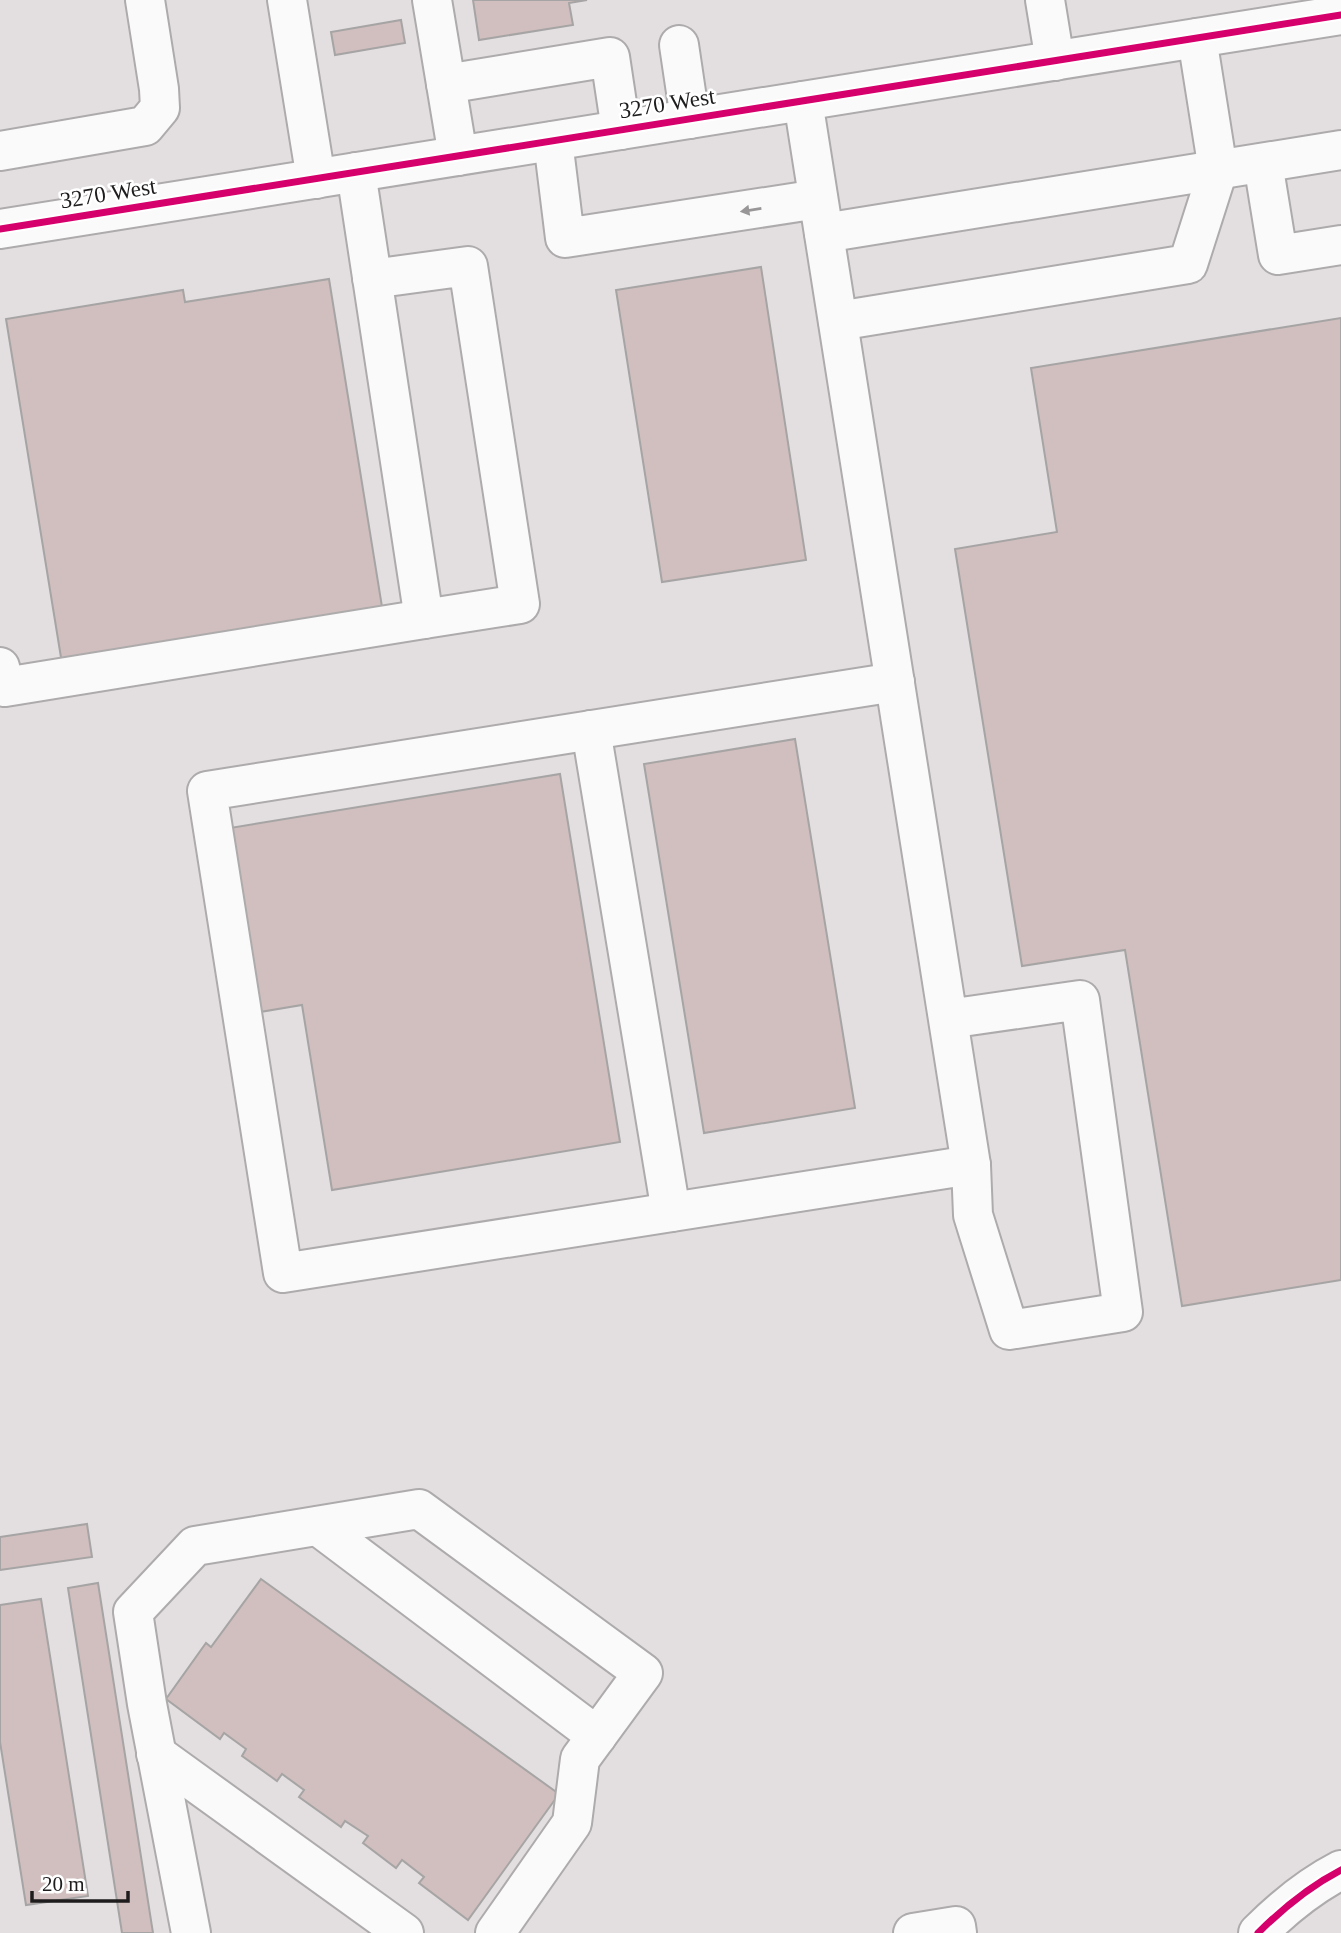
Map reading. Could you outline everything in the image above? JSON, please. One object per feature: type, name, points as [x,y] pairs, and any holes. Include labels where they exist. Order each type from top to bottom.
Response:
[{"type":"street","points":[[0,151],[145,126],[160,108],[145,0]]},
{"type":"street","points":[[287,0],[316,179]]},
{"type":"street","points":[[432,0],[458,156]]},
{"type":"street","points":[[1045,0],[1055,61]]},
{"type":"street","name":"3270 West","points":[[1,222],[316,179],[1341,15]]},
{"type":"street","points":[[838,321],[1188,264],[1218,170],[1197,38]]},
{"type":"street","points":[[678,45],[690,119]]},
{"type":"street","points":[[446,84],[610,57],[621,130]]},
{"type":"street","points":[[803,101],[971,1165],[973,1215],[1009,1330],[1123,1312],[1080,1000],[948,1019]]},
{"type":"street","points":[[553,141],[565,238],[821,216],[1218,170],[1341,150]]},
{"type":"street","points":[[1263,163],[1278,255],[1341,245]]},
{"type":"street","points":[[356,172],[424,620]]},
{"type":"street","points":[[0,667],[5,687],[520,604],[468,266],[372,279]]},
{"type":"street","points":[[895,682],[207,791],[283,1273],[971,1165]]},
{"type":"street","points":[[591,730],[671,1212]]},
{"type":"street","points":[[191,1933],[156,1754],[133,1612],[195,1546],[419,1509],[643,1673],[580,1759],[572,1823],[495,1933]]},
{"type":"street","points":[[318,1526],[597,1736]]},
{"type":"street","points":[[156,1754],[404,1933]]},
{"type":"street","points":[[1258,1933],[1279,1912],[1324,1878],[1341,1870]]},
{"type":"street","points":[[913,1933],[956,1926],[957,1933]]},
{"type":"building","points":[[473,0],[587,0],[569,3],[573,25],[479,40]]},
{"type":"building","points":[[401,20],[405,43],[335,55],[331,32]]},
{"type":"building","points":[[761,267],[806,560],[662,582],[616,290]]},
{"type":"building","points":[[329,279],[383,613],[64,676],[6,319],[183,290],[185,302]]},
{"type":"building","points":[[1341,318],[1341,1280],[1182,1306],[1125,950],[1022,966],[955,549],[1057,532],[1031,368]]},
{"type":"building","points":[[795,739],[855,1108],[704,1133],[644,764]]},
{"type":"building","points":[[560,774],[620,1142],[332,1190],[302,1005],[260,1012],[230,828]]},
{"type":"building","points":[[87,1524],[92,1557],[0,1570],[0,1537]]},
{"type":"building","points":[[261,1579],[559,1794],[468,1920],[419,1883],[424,1877],[402,1860],[396,1868],[363,1843],[368,1836],[345,1821],[341,1827],[299,1797],[304,1790],[282,1774],[277,1781],[242,1756],[246,1749],[224,1733],[220,1739],[166,1699],[206,1643],[211,1647]]},
{"type":"building","points":[[98,1583],[153,1933],[122,1933],[68,1588]]},
{"type":"building","points":[[41,1599],[88,1896],[26,1905],[0,1742],[0,1605]]},
{"type":"cycle path","points":[[0,229],[1341,15]]},
{"type":"cycle path","points":[[1258,1933],[1297,1898],[1341,1870]]}]
